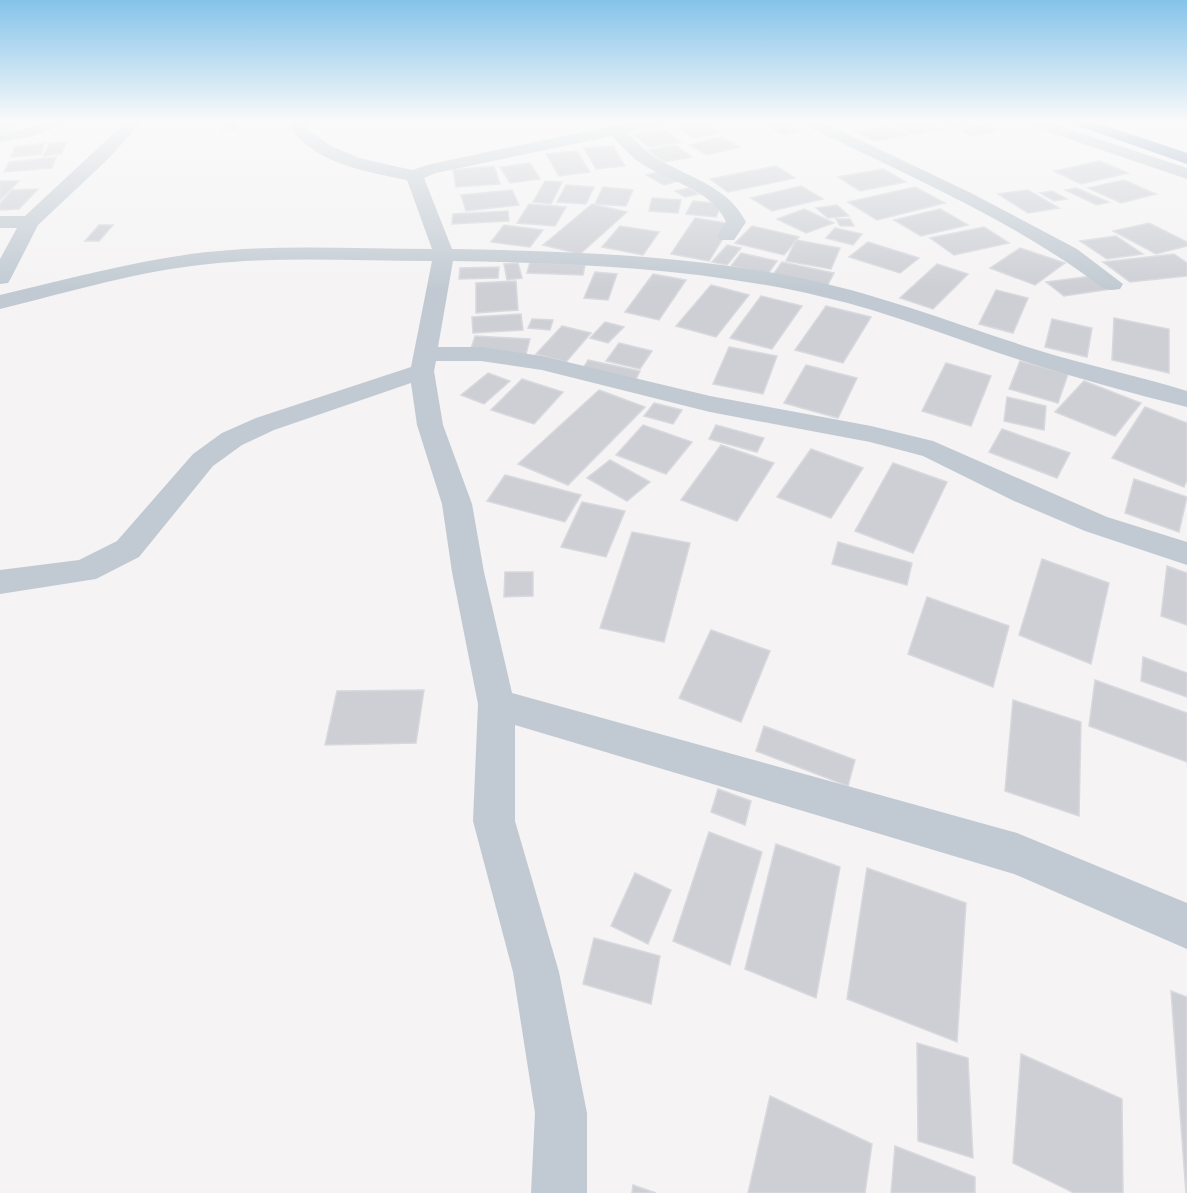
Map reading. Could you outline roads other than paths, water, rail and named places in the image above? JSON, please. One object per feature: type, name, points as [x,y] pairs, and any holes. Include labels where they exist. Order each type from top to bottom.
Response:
[{"type":"street","points":[[0,278],[30,222],[76,178]]},
{"type":"street","points":[[415,178],[444,255],[423,362],[430,425],[457,504],[468,572],[496,704],[494,821],[536,972],[561,1113],[559,1193]]},
{"type":"street","points":[[680,178],[717,198],[734,214],[736,222],[727,236]]},
{"type":"street","points":[[925,178],[1070,253],[1112,284]]},
{"type":"street","points":[[0,222],[30,222]]},
{"type":"street","points":[[0,302],[151,267],[206,258],[292,255],[444,255],[613,260],[688,268],[799,285],[869,304],[1061,365],[1187,399]]},
{"type":"street","points":[[0,582],[85,571],[128,549],[203,460],[232,439],[423,362],[481,354],[542,363],[710,404],[861,432],[933,450],[1065,511],[1187,554]]},
{"type":"street","points":[[496,704],[1017,854],[1187,926]]}]
